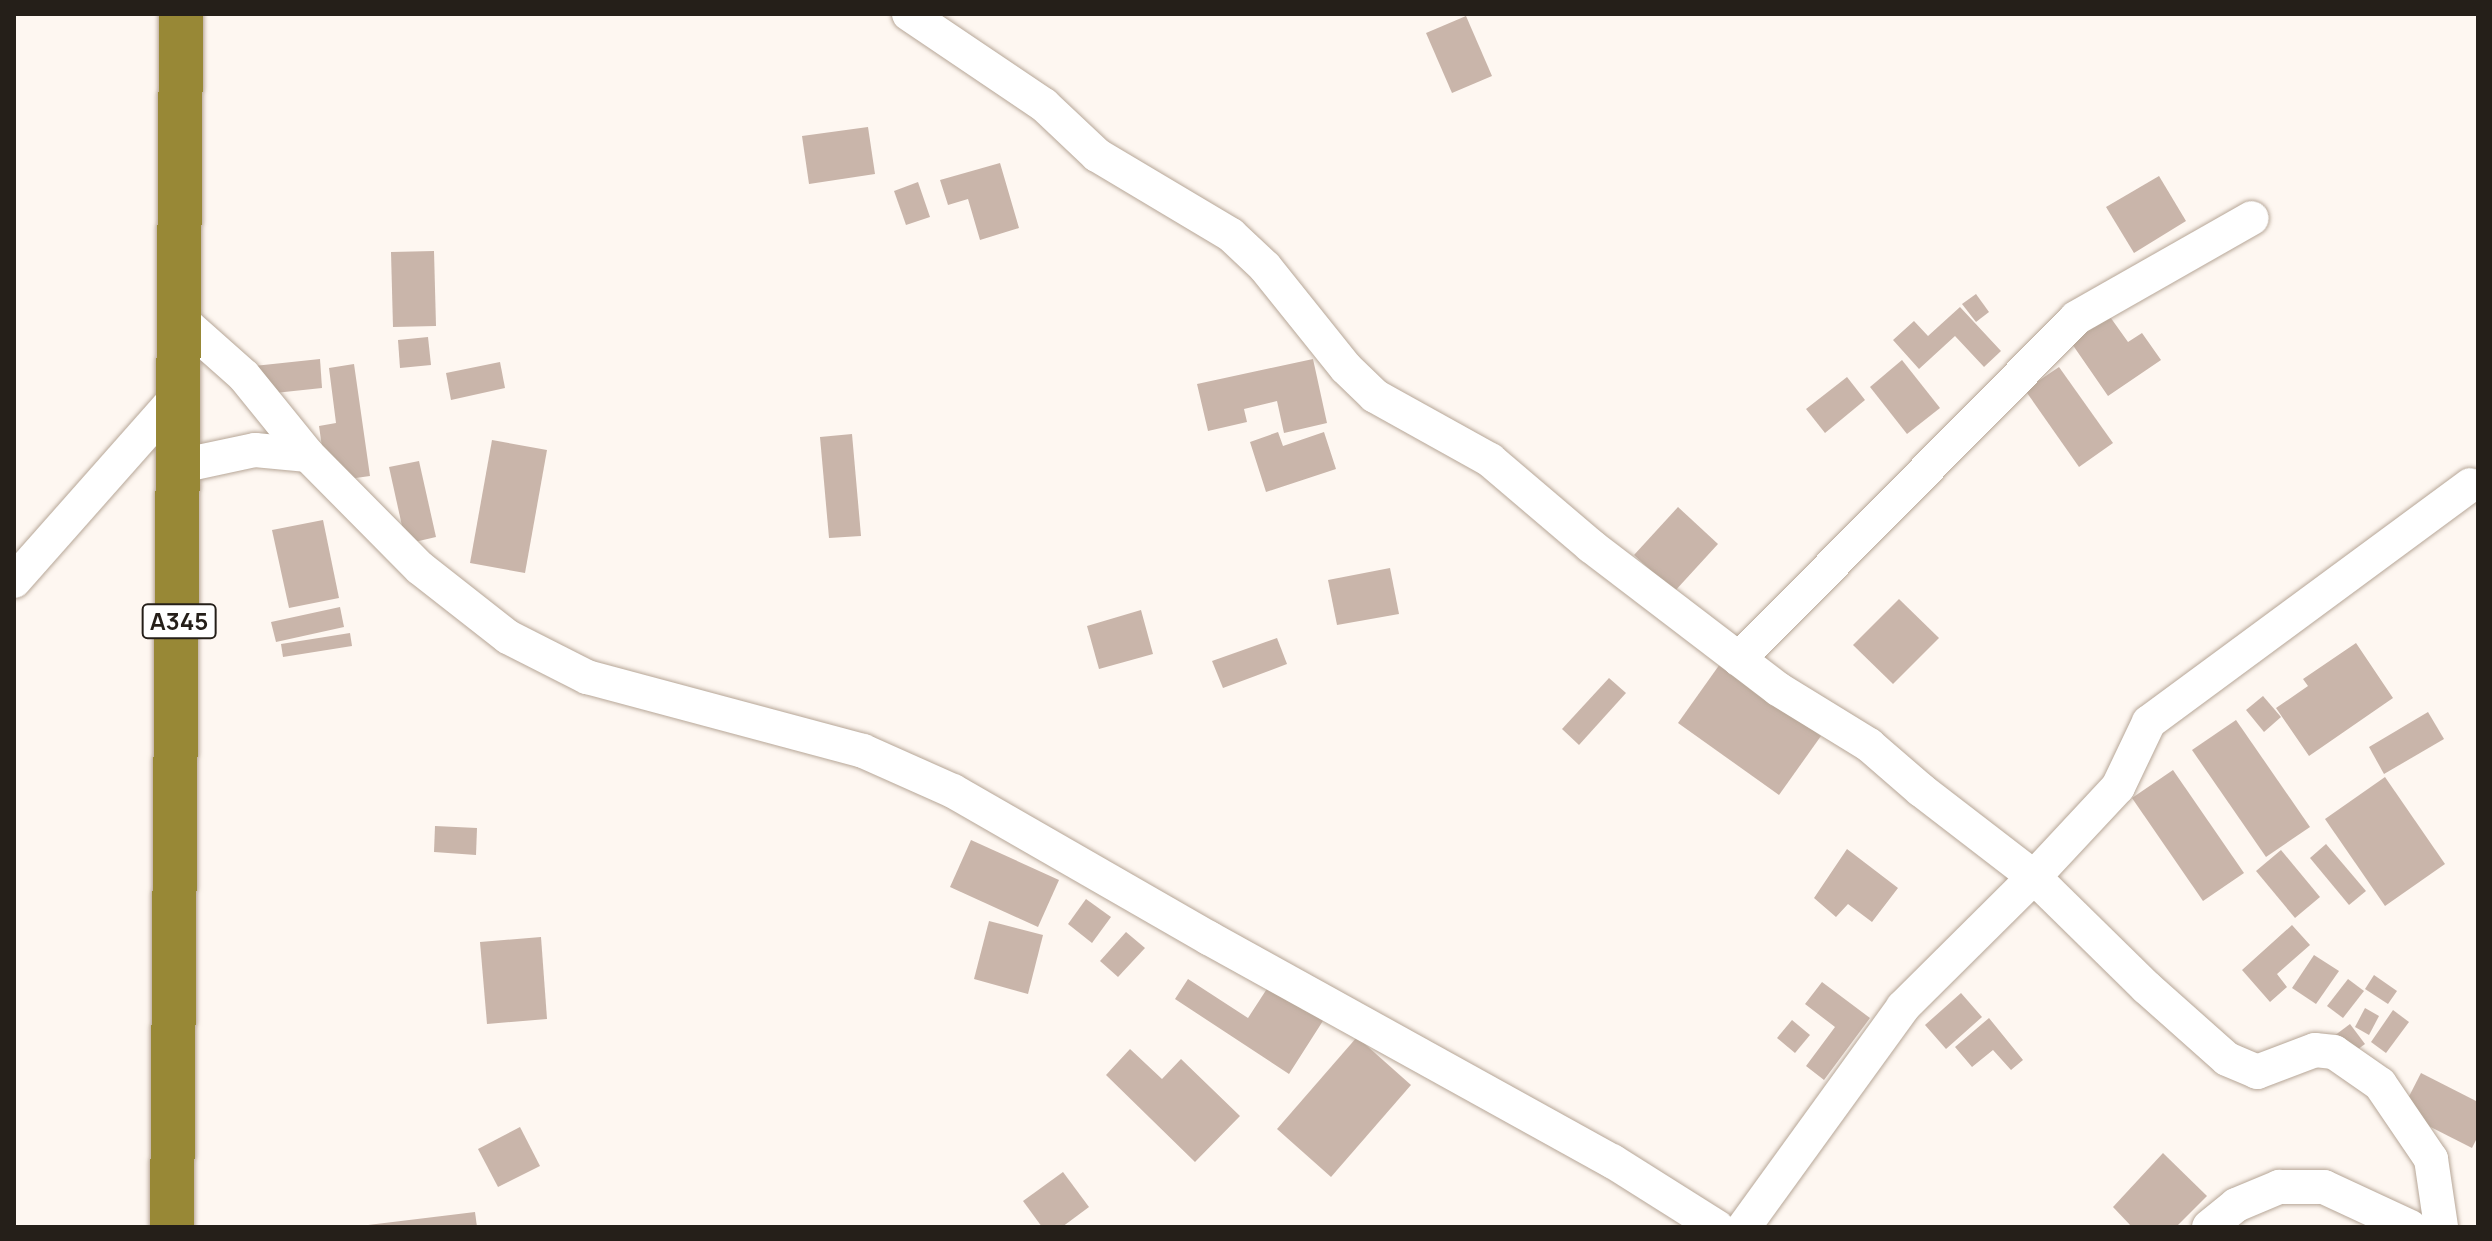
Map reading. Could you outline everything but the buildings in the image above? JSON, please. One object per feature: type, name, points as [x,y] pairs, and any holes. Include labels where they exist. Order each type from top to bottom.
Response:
[{"type":"highway","name":"A345","points":[[172,1227],[181,392],[181,14]]},
{"type":"street","points":[[909,14],[1044,105],[1097,155],[1231,235],[1265,267],[1346,368],[1375,396],[1490,460],[1591,546],[1778,689],[1869,745],[1921,790],[2034,877],[2146,987],[2227,1059],[2257,1072],[2315,1050],[2334,1052],[2380,1084],[2431,1159],[2441,1227]]},
{"type":"street","points":[[1739,659],[2076,318],[2252,218]]},
{"type":"street","points":[[181,320],[244,376],[308,455],[420,568],[508,637],[587,677],[863,751],[953,791],[1223,946],[1612,1161],[1668,1215],[1717,1227]]},
{"type":"street","points":[[14,581],[181,392]]},
{"type":"street","points":[[180,466],[255,450],[308,455]]},
{"type":"street","points":[[1744,1227],[1903,1007],[2034,877],[2118,787],[2149,722],[2470,485]]},
{"type":"street","points":[[2209,1227],[2236,1205],[2279,1187],[2324,1187],[2410,1227]]}]
